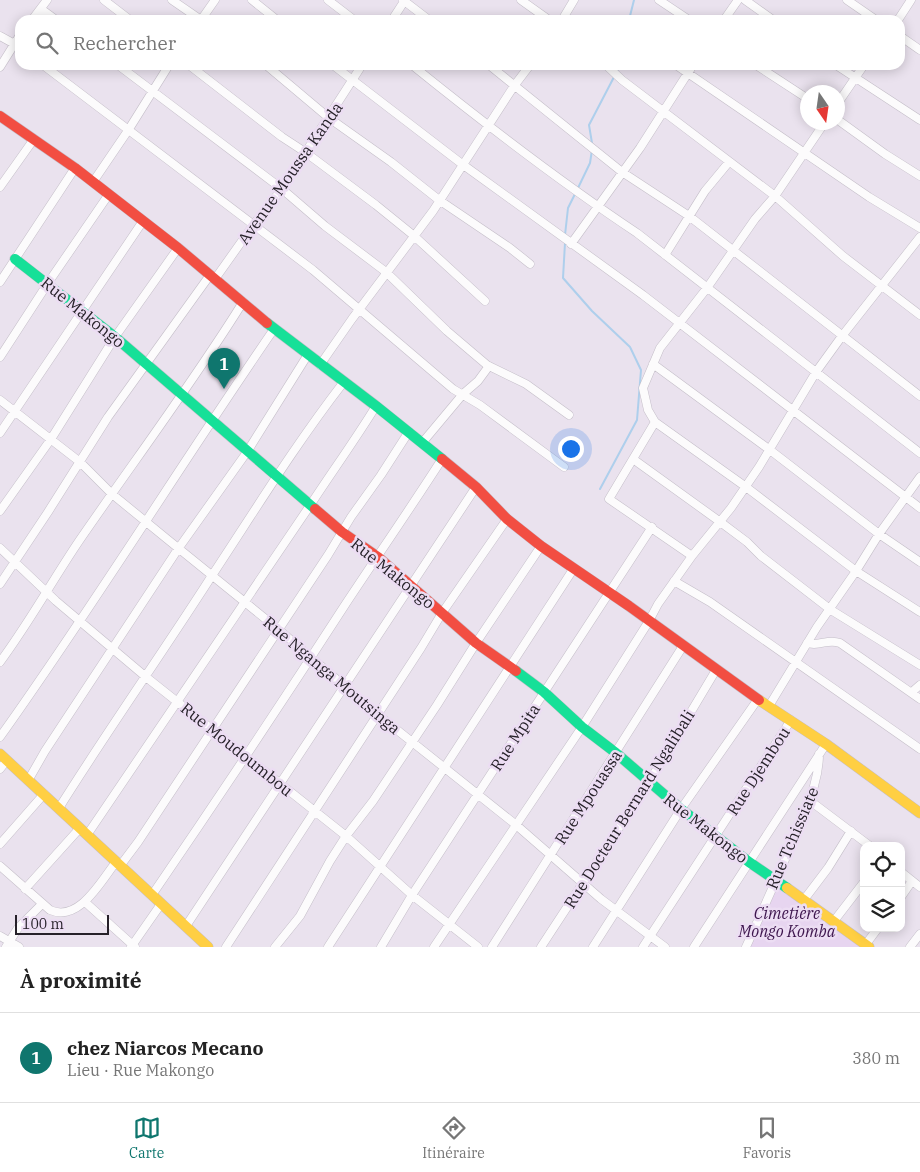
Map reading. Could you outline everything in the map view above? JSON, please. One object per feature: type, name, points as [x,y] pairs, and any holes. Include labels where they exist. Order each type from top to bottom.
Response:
[{"type":"street","points":[[36,15],[47,0]]},
{"type":"street","points":[[104,0],[124,15]]},
{"type":"street","points":[[172,0],[194,15]]},
{"type":"street","points":[[205,15],[216,0]]},
{"type":"street","points":[[252,0],[271,15]]},
{"type":"street","points":[[328,0],[348,15]]},
{"type":"street","points":[[395,15],[404,0],[423,15]]},
{"type":"street","points":[[521,0],[542,15]]},
{"type":"street","points":[[565,15],[574,0]]},
{"type":"street","points":[[659,0],[682,15]]},
{"type":"street","points":[[728,15],[738,0]]},
{"type":"street","points":[[745,0],[766,15]]},
{"type":"street","points":[[846,0],[868,15]]},
{"type":"street","points":[[901,15],[911,0]]},
{"type":"street","points":[[41,9],[49,15]]},
{"type":"street","points":[[0,36],[15,44]]},
{"type":"street","points":[[905,40],[920,50]]},
{"type":"street","points":[[0,67],[15,48]]},
{"type":"street","points":[[51,70],[313,270],[445,382],[529,440],[564,467]]},
{"type":"street","points":[[124,70],[282,189],[325,226],[386,272],[447,331],[489,366],[526,384],[569,415]]},
{"type":"street","points":[[93,182],[166,70]]},
{"type":"street","points":[[195,70],[413,235],[485,301]]},
{"type":"street","points":[[272,70],[329,118],[391,162],[439,200],[510,248],[530,264]]},
{"type":"street","points":[[339,70],[462,164],[643,295],[678,324],[920,508]]},
{"type":"street","name":"Avenue Moussa Kanda","points":[[0,584],[108,417],[282,189],[359,70]]},
{"type":"street","points":[[418,70],[488,126],[665,255],[920,453]]},
{"type":"street","points":[[495,70],[622,172],[689,216],[920,396]]},
{"type":"street","points":[[320,365],[359,308],[433,210],[526,70]]},
{"type":"street","points":[[611,70],[775,196],[843,256],[920,315]]},
{"type":"street","points":[[684,70],[869,197],[920,228]]},
{"type":"street","points":[[571,244],[664,111],[690,70]]},
{"type":"street","points":[[764,70],[800,94]]},
{"type":"street","points":[[843,70],[920,120]]},
{"type":"street","points":[[845,92],[860,70]]},
{"type":"street","points":[[0,116],[75,168],[178,248],[307,356],[376,406],[442,459],[476,487],[508,519],[541,546],[609,592],[716,670],[826,744],[920,813]]},
{"type":"street","points":[[845,125],[920,176]]},
{"type":"street","points":[[820,130],[775,196],[755,219],[707,288],[660,348],[643,388],[648,410],[656,422],[746,487],[856,572],[920,612]]},
{"type":"street","points":[[0,187],[34,139]]},
{"type":"street","points":[[665,255],[705,191],[729,162]]},
{"type":"street","points":[[0,282],[75,168]]},
{"type":"street","points":[[0,357],[109,194]]},
{"type":"street","points":[[0,433],[143,221]]},
{"type":"street","points":[[434,947],[582,727],[674,581],[746,487],[816,372],[920,237]]},
{"type":"street","points":[[0,511],[51,439],[115,337],[178,248]]},
{"type":"street","name":"Rue Makongo","points":[[15,259],[48,283],[148,364],[247,452],[342,532],[378,557],[476,643],[544,692],[582,727],[616,753],[681,809],[749,862],[776,879],[868,946]]},
{"type":"street","points":[[0,662],[33,616],[46,592],[112,494],[211,354],[243,302]]},
{"type":"street","points":[[0,737],[114,571],[212,419],[274,329]]},
{"type":"street","points":[[29,779],[45,751],[178,549],[247,452],[307,356]]},
{"type":"street","points":[[653,364],[770,450],[879,534],[920,562]]},
{"type":"street","points":[[422,443],[463,394],[478,381],[489,366]]},
{"type":"street","points":[[59,808],[101,741],[146,677],[310,426],[343,383]]},
{"type":"street","name":"Rue Nganga Moutsinga","points":[[0,400],[80,462],[112,494],[145,522],[278,629],[444,769],[515,824],[601,899],[665,947]]},
{"type":"street","points":[[25,889],[83,831],[178,702],[345,456],[376,406]]},
{"type":"street","points":[[656,422],[609,499],[692,556]]},
{"type":"street","points":[[0,866],[42,904],[56,913],[76,909],[85,902],[138,842],[408,433]]},
{"type":"street","points":[[152,895],[247,756],[442,459]]},
{"type":"street","points":[[633,459],[747,542],[761,556],[830,610],[920,665]]},
{"type":"street","points":[[769,706],[795,662],[856,572],[879,534],[920,477]]},
{"type":"street","points":[[186,926],[476,487]]},
{"type":"street","points":[[226,947],[442,613],[508,519]]},
{"type":"street","name":"Rue Mpita","points":[[380,947],[652,527]]},
{"type":"street","points":[[275,947],[300,916],[346,836],[437,705],[541,546]]},
{"type":"street","name":"Rue Moudoumbou","points":[[0,548],[46,592],[146,677],[346,836],[382,866],[412,895],[478,947]]},
{"type":"street","points":[[328,947],[574,568]]},
{"type":"street","points":[[674,581],[710,602],[920,749]]},
{"type":"street","points":[[807,644],[814,645],[834,640],[920,699]]},
{"type":"street","name":"Rue Mpouassa","points":[[492,947],[683,646]]},
{"type":"street","name":"Rue Docteur Bernard Ngalibali","points":[[541,947],[649,782],[716,670]]},
{"type":"street","points":[[912,692],[920,685]]},
{"type":"street","points":[[593,947],[681,809],[758,699]]},
{"type":"street","name":"Rue Djembou","points":[[643,947],[791,720]]},
{"type":"street","points":[[694,947],[826,744]]},
{"type":"street","name":"Rue Tchissiate","points":[[746,947],[809,800],[819,770],[819,754]]},
{"type":"street","points":[[0,769],[4,757],[208,947]]},
{"type":"street","points":[[0,844],[44,794]]},
{"type":"street","points":[[809,800],[865,842]]},
{"type":"street","points":[[803,900],[828,868],[851,831]]},
{"type":"street","points":[[905,875],[920,887]]},
{"type":"street","points":[[905,891],[912,881]]},
{"type":"street","points":[[834,921],[860,887]]},
{"type":"street","points":[[85,902],[133,946],[161,904]]},
{"type":"street","points":[[8,945],[18,928],[42,904]]},
{"type":"street","points":[[868,946],[876,932]]},
{"type":"street","points":[[910,947],[920,934]]},
{"type":"street","points":[[0,936],[8,945],[19,947]]},
{"type":"green space","name":"Cimetière Mongo Komba","points":[[777,885],[861,947],[750,947]]},
{"type":"waterway","points":[[630,15],[634,0]]},
{"type":"waterway","points":[[592,143],[589,125],[614,77]]},
{"type":"waterway","points":[[578,188],[590,163],[592,150]]},
{"type":"waterway","points":[[565,235],[568,208],[575,194]]},
{"type":"waterway","points":[[565,243],[563,278],[592,311],[630,347],[641,370],[637,420],[600,489]]},
{"type":"traffic: fast","points":[[15,259],[115,337],[315,509]]},
{"type":"traffic: fast","points":[[267,323],[442,459]]},
{"type":"traffic: fast","points":[[516,671],[544,692],[582,727],[616,753],[681,809],[749,862],[787,888]]},
{"type":"traffic: slow","points":[[759,700],[826,744],[920,813]]},
{"type":"traffic: slow","points":[[0,754],[208,947]]},
{"type":"traffic: slow","points":[[787,888],[869,947]]},
{"type":"traffic: jam","points":[[0,116],[75,168],[178,248],[267,323]]},
{"type":"traffic: jam","points":[[442,459],[476,487],[507,519],[541,546],[629,606],[759,700]]},
{"type":"traffic: jam","points":[[315,509],[342,532],[378,557],[476,643],[516,671]]},
{"type":"place","name":"chez Niarcos Mecano","points":[[224,389]]}]
